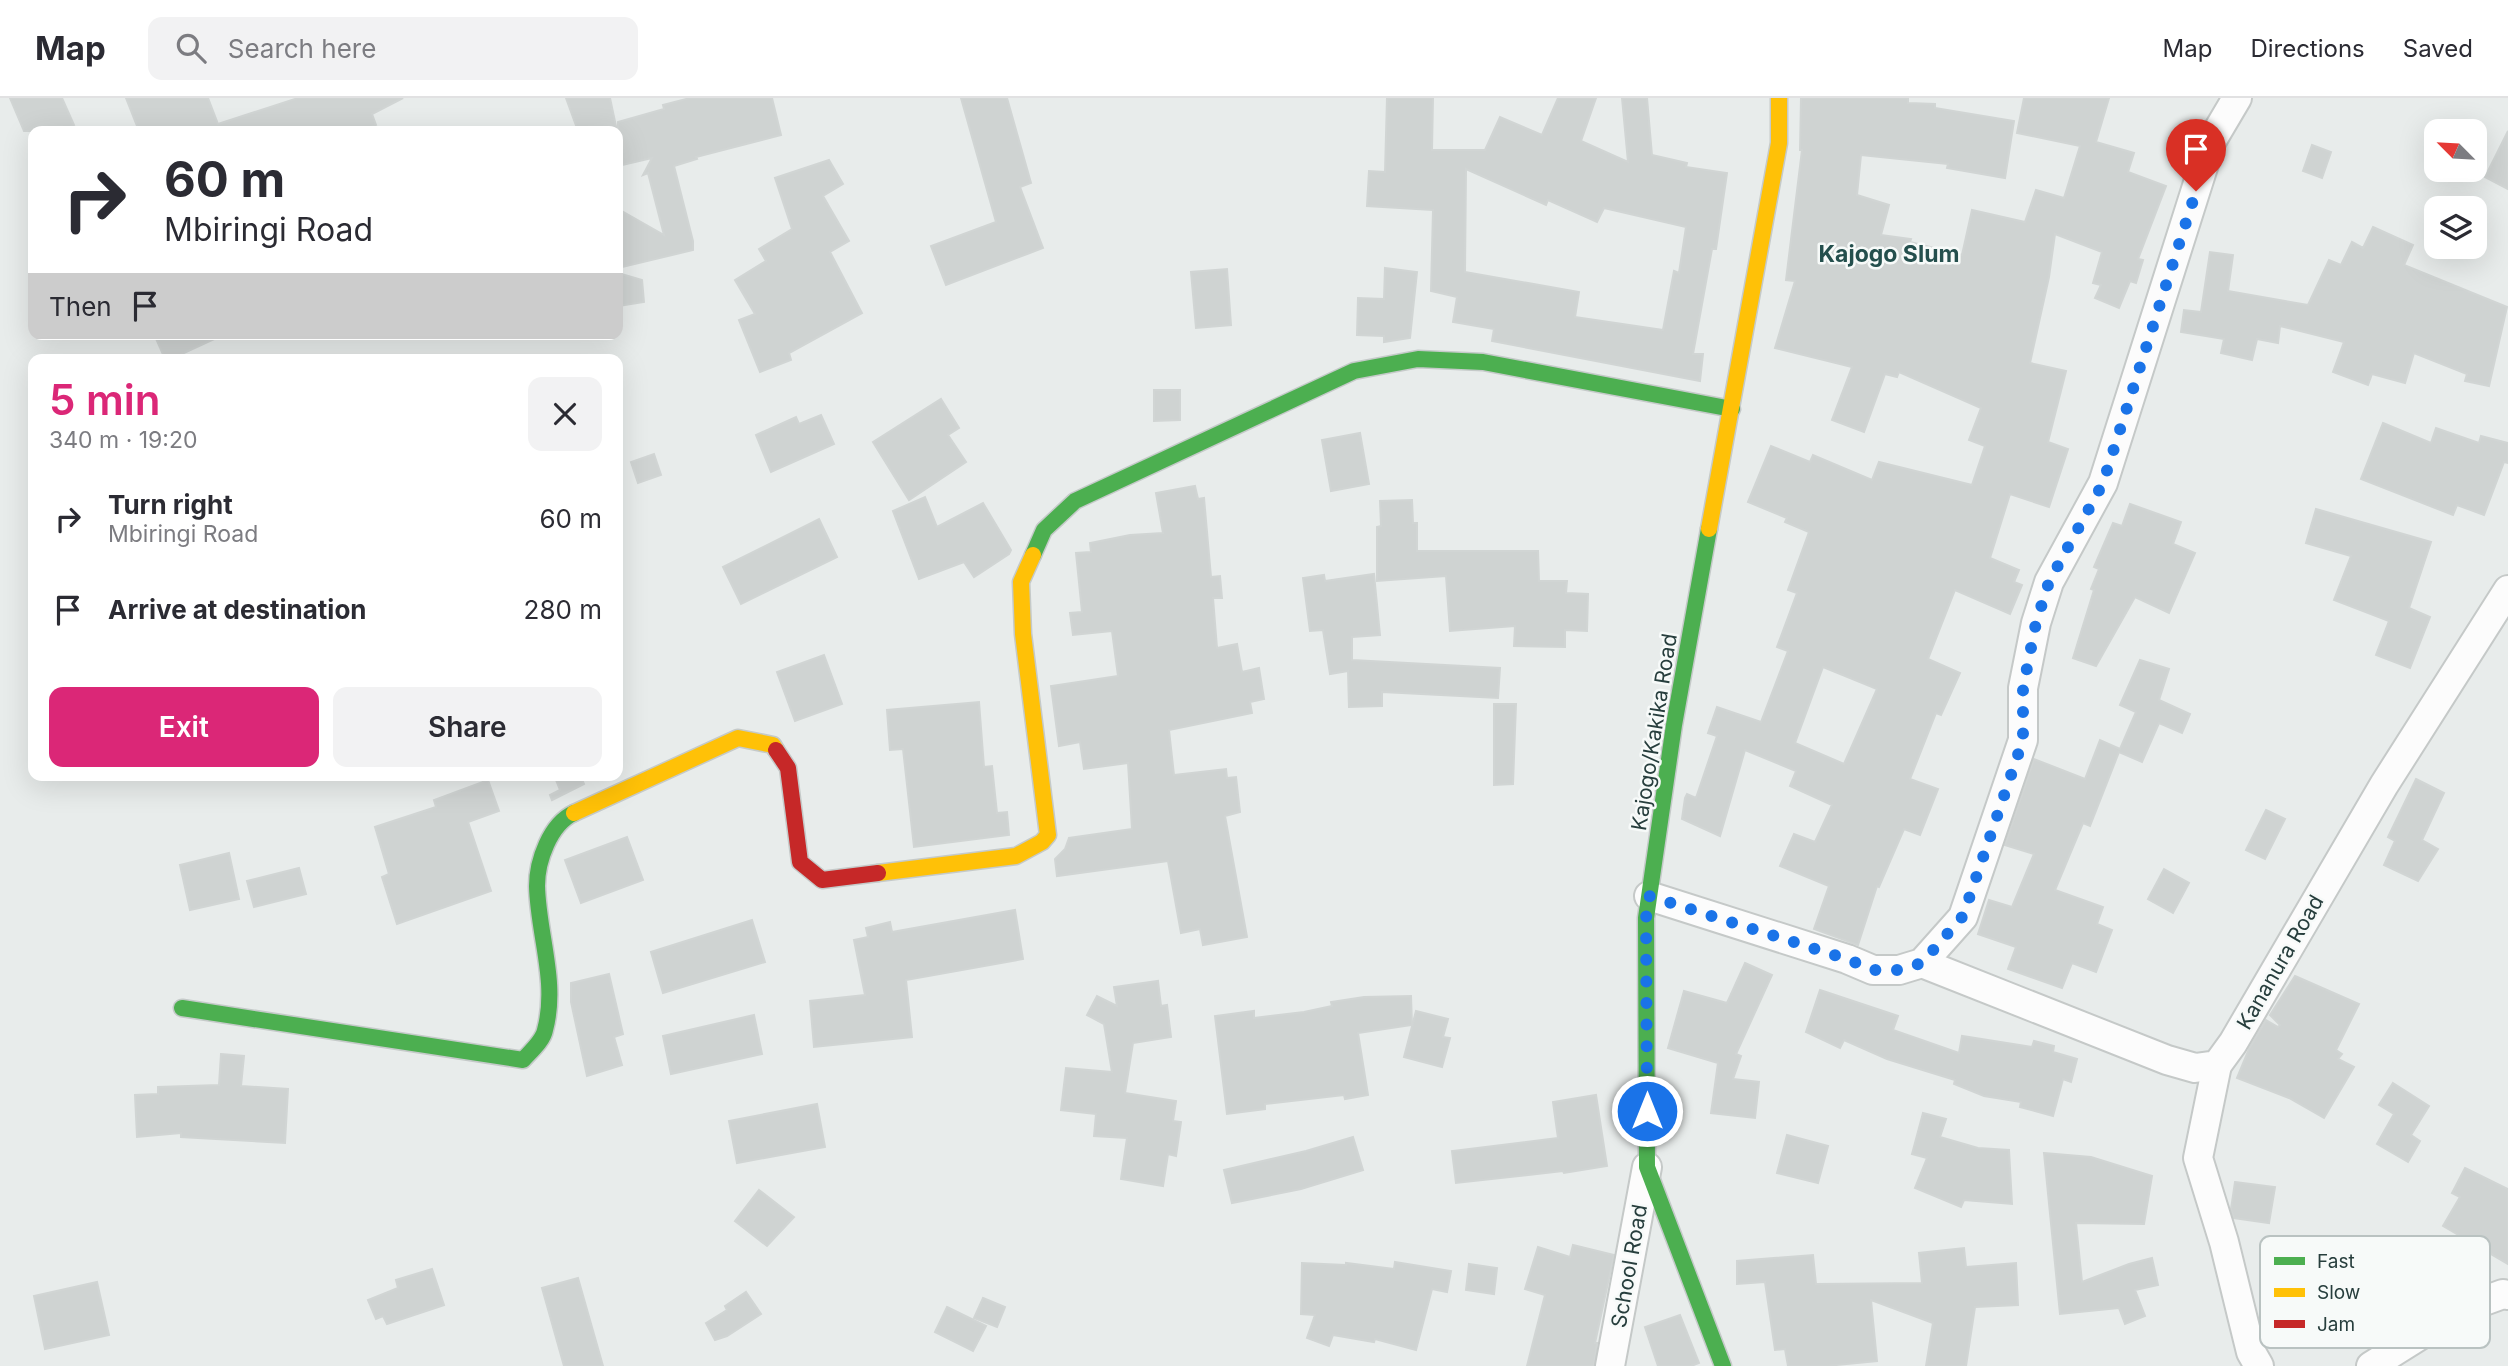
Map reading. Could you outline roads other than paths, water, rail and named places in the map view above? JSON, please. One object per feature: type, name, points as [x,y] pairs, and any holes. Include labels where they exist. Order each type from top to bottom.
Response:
[{"type":"street","name":"Kajogo/Kakika Road","points":[[1723,1366],[1647,1167],[1646,918],[1674,725],[1779,143],[1779,98]]},
{"type":"street","points":[[1649,896],[1847,959],[1873,970],[1899,970],[1922,963],[1963,916],[2023,740],[2023,688],[2036,623],[2046,593],[2103,483],[2211,142],[2237,98]]},
{"type":"street","points":[[182,1008],[523,1060],[545,1033],[551,992],[537,884],[547,840],[565,817],[738,737],[772,745],[788,768],[800,862],[822,880],[1016,856],[1042,842],[1048,835],[1023,634],[1021,582],[1044,530],[1075,500],[1354,371],[1418,359],[1483,362],[1731,409]]},
{"type":"street","name":"Kananura Road","points":[[2217,1065],[2233,1043],[2385,785],[2508,590]]},
{"type":"street","points":[[1922,963],[2167,1060],[2195,1068],[2217,1065],[2198,1158],[2224,1242],[2250,1352],[2259,1366]]},
{"type":"street","name":"School Road","points":[[1610,1366],[1647,1167]]},
{"type":"street","points":[[2490,1299],[2508,1295]]},
{"type":"street","points":[[2371,1366],[2400,1348]]},
{"type":"district","name":"Kajogo Slum","points":[[1889,254]]}]
